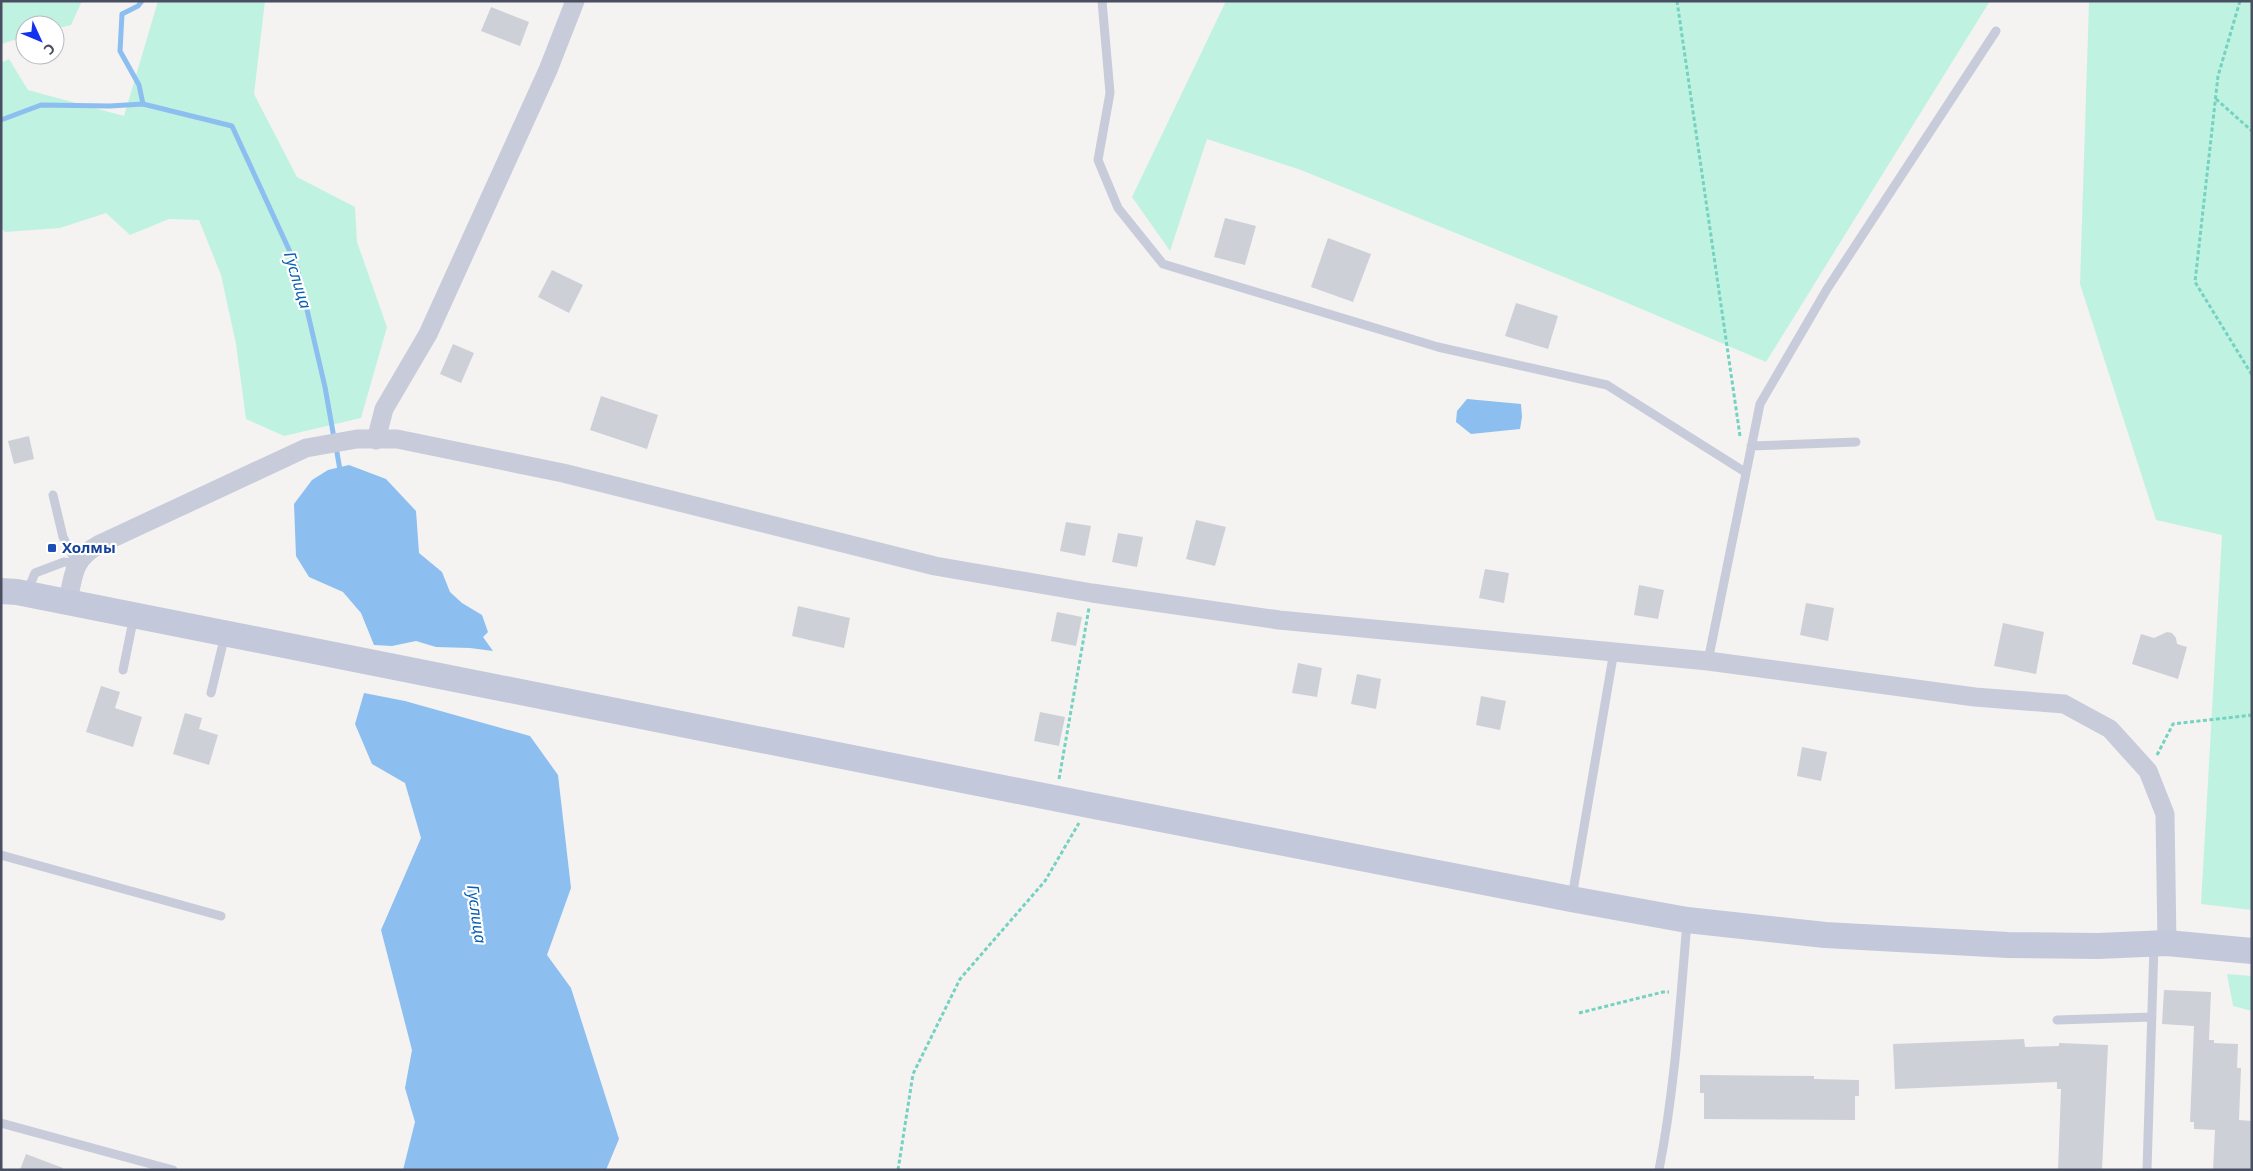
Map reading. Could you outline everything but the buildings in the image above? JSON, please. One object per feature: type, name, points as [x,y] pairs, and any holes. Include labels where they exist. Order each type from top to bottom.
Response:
[{"type":"main road","points":[[1,591],[27,594],[1089,806],[1571,900],[1687,920],[1825,935],[2008,945],[2098,946],[2160,943],[2252,952]]},
{"type":"street","points":[[376,440],[384,409],[428,334],[548,70],[575,1]]},
{"type":"street","points":[[68,603],[77,564],[86,551],[100,544],[306,448],[357,439],[397,439],[563,473],[936,566],[1092,593],[1279,620],[1708,661],[1976,697],[2064,704],[2110,729],[2148,770],[2165,814],[2160,943]]},
{"type":"lane","points":[[1102,1],[1110,92],[1098,160],[1118,208],[1163,264],[1438,347],[1607,385],[1745,472]]},
{"type":"lane","points":[[1708,661],[1760,404],[1827,289],[1996,31]]},
{"type":"lane","points":[[1751,446],[1856,442]]},
{"type":"lane","points":[[53,495],[63,537],[77,564]]},
{"type":"lane","points":[[27,594],[34,573],[64,562],[77,564]]},
{"type":"lane","points":[[123,670],[134,616]]},
{"type":"lane","points":[[211,693],[225,634]]},
{"type":"lane","points":[[1571,900],[1614,651]]},
{"type":"lane","points":[[1,855],[221,916]]},
{"type":"lane","points":[[1659,1170],[1665,1137],[1682,993],[1687,920]]},
{"type":"lane","points":[[2147,1170],[2152,1017],[2160,943]]},
{"type":"lane","points":[[2057,1020],[2152,1017]]},
{"type":"lane","points":[[1,1123],[173,1170]]},
{"type":"path","points":[[1677,1],[1745,472]]},
{"type":"path","points":[[2240,1],[2218,76],[2195,282],[2252,375]]},
{"type":"path","points":[[2215,99],[2252,131]]},
{"type":"path","points":[[1056,798],[1092,593]]},
{"type":"path","points":[[2148,770],[2172,724],[2252,715]]},
{"type":"path","points":[[898,1170],[913,1074],[960,978],[1045,880],[1089,806]]},
{"type":"path","points":[[1579,1013],[1663,992],[1682,993]]},
{"type":"green space","points":[[1,1],[82,1],[71,25],[65,26],[65,15],[15,15],[15,40],[1,44]]},
{"type":"green space","points":[[158,1],[265,1],[254,94],[297,177],[355,207],[357,242],[387,327],[361,418],[284,436],[246,419],[236,344],[221,275],[199,220],[169,219],[130,235],[106,213],[60,228],[5,232],[1,228],[1,63],[9,59],[28,90],[124,116]]},
{"type":"green space","points":[[1226,1],[1990,1],[1766,362],[1625,302],[1301,170],[1207,139],[1170,251],[1132,197]]},
{"type":"green space","points":[[2089,1],[2252,1],[2252,910],[2201,904],[2222,535],[2156,520],[2080,284]]},
{"type":"green space","points":[[2227,974],[2252,976],[2252,1011],[2233,1006]]},
{"type":"water","points":[[1467,399],[1521,404],[1522,417],[1520,429],[1471,434],[1456,422],[1457,411]]},
{"type":"water","points":[[349,465],[386,479],[416,511],[419,553],[442,572],[450,592],[462,603],[482,615],[488,632],[483,637],[493,651],[436,647],[416,641],[392,646],[374,645],[361,613],[343,592],[309,577],[296,556],[294,504],[312,480],[328,470]]},
{"type":"water","points":[[364,693],[405,701],[530,736],[558,775],[571,888],[547,955],[571,988],[619,1139],[606,1170],[403,1170],[415,1122],[405,1088],[412,1050],[381,930],[421,838],[405,783],[372,764],[355,724]]},
{"type":"waterway","points":[[142,1],[138,6],[122,14],[120,51],[139,85],[143,104]]},
{"type":"waterway","name":"Гуслица","points":[[1,120],[41,105],[110,106],[143,104],[232,126],[297,267],[325,387],[334,438]]},
{"type":"waterway","name":"Гуслица","points":[[336,447],[340,470]]},
{"type":"place","name":"Холмы","points":[[52,548]]}]
